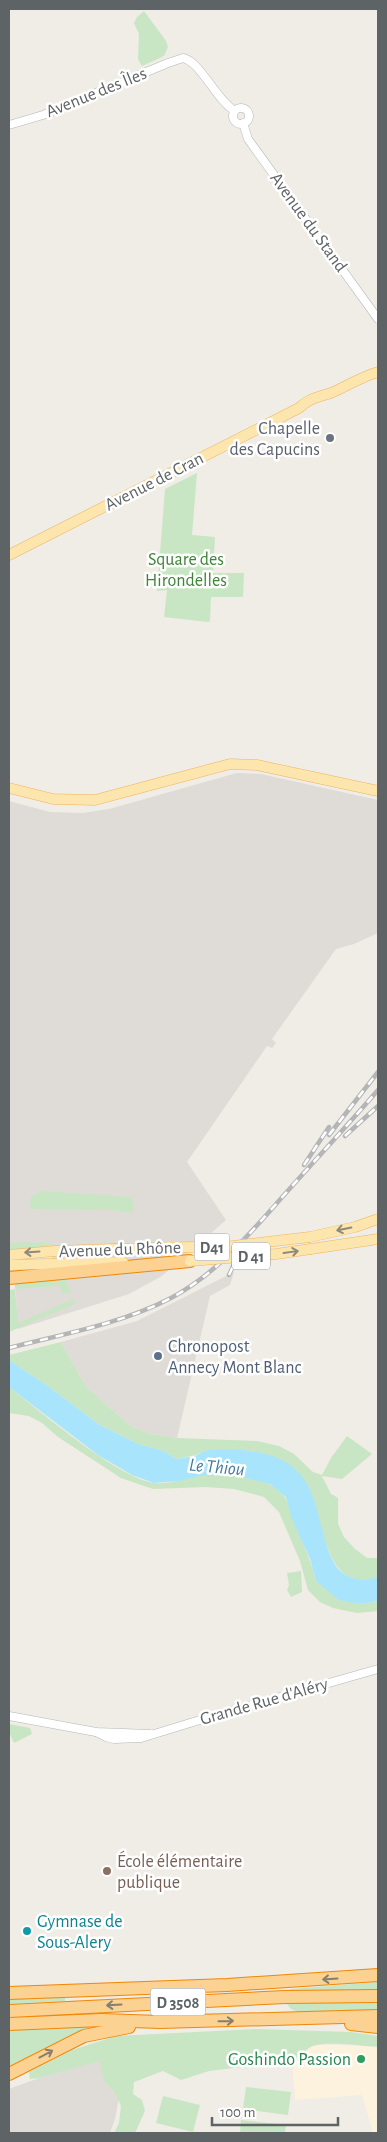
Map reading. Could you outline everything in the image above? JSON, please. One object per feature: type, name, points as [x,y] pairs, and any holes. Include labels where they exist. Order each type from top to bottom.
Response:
[{"type":"highway","points":[[9,1278],[190,1261]]},
{"type":"highway","points":[[29,1993],[227,1985],[378,1975]]},
{"type":"highway","points":[[9,1993],[285,1997]]},
{"type":"highway","name":"D 3508","points":[[9,2011],[285,1997],[378,1996]]},
{"type":"highway","name":"D 3508","points":[[9,2024],[101,2020],[160,2022],[378,2016]]},
{"type":"highway","points":[[296,2019],[378,2027]]},
{"type":"highway","points":[[9,2074],[84,2036],[106,2030],[160,2022]]},
{"type":"main road","name":"Avenue de Cran","points":[[9,555],[299,408],[308,408],[322,401],[329,394],[364,376],[378,365]]},
{"type":"main road","name":"Avenue de Cran","points":[[364,376],[378,372]]},
{"type":"main road","points":[[9,788],[48,798],[73,801],[95,800],[230,764],[241,763],[375,789]]},
{"type":"main road","name":"Avenue du Rhône","points":[[9,1255],[55,1251],[233,1246],[310,1237],[378,1220]]},
{"type":"main road","name":"Avenue du Rhône","points":[[9,1265],[190,1261],[311,1249],[378,1239]]},
{"type":"street","name":"Avenue des Îles","points":[[9,125],[43,115],[183,58],[192,63],[222,101],[234,111]]},
{"type":"street","points":[[241,108],[247,111],[248,118],[243,124],[237,123],[234,120],[234,111],[241,108]]},
{"type":"street","name":"Avenue du Stand","points":[[243,124],[248,138],[378,319]]},
{"type":"street","name":"Grande Rue d'Aléry","points":[[9,1716],[96,1732],[150,1734],[378,1669]]},
{"type":"shaded area","points":[[237,773],[261,774],[378,800],[378,933],[354,944],[336,949],[272,1039],[276,1043],[272,1048],[267,1046],[187,1162],[226,1220],[162,1276],[129,1294],[18,1329],[15,1284],[53,1280],[51,1243],[9,1243],[9,801],[50,812],[82,813],[109,809]]},
{"type":"shaded area","points":[[234,1272],[230,1285],[210,1296],[177,1438],[151,1434],[132,1427],[86,1387],[61,1342],[137,1321]]},
{"type":"shaded area","points":[[314,2045],[378,2047],[378,2133],[373,2133],[362,2095],[295,2100],[292,2060],[300,2060],[305,2052]]},
{"type":"shaded area","points":[[100,2059],[123,2076],[115,2119],[110,2133],[9,2133],[9,2089]]},
{"type":"green space","points":[[144,11],[166,41],[168,47],[164,56],[142,66],[138,59],[139,34],[134,23],[137,17]]},
{"type":"green space","name":"Square des Hirondelles","points":[[197,473],[192,535],[215,537],[213,573],[244,573],[243,597],[211,597],[210,621],[208,622],[164,617],[167,590],[157,591],[165,489]]},
{"type":"green space","points":[[41,1191],[132,1197],[134,1210],[131,1213],[112,1210],[31,1209],[30,1201],[32,1196]]},
{"type":"green space","points":[[9,1243],[52,1243],[52,1247],[9,1251]]},
{"type":"green space","points":[[60,1279],[65,1279],[71,1293],[63,1294],[59,1286],[15,1289],[15,1284],[55,1280],[55,1283],[60,1282]]},
{"type":"green space","points":[[15,1289],[18,1323],[71,1300],[74,1300],[75,1304],[9,1332],[9,1290]]},
{"type":"green space","points":[[61,1342],[86,1387],[132,1427],[151,1434],[177,1438],[257,1441],[279,1446],[294,1454],[313,1472],[322,1475],[331,1458],[347,1436],[372,1454],[342,1479],[322,1476],[331,1494],[338,1498],[338,1524],[344,1537],[367,1558],[378,1558],[378,1577],[361,1580],[347,1576],[337,1567],[324,1537],[310,1491],[292,1467],[267,1455],[251,1451],[207,1450],[196,1455],[176,1459],[164,1451],[138,1444],[98,1424],[52,1389],[9,1360],[9,1355]]},
{"type":"green space","points":[[9,1387],[100,1457],[139,1478],[160,1483],[221,1474],[245,1476],[276,1488],[286,1499],[316,1581],[361,1604],[378,1601],[378,1611],[357,1613],[333,1608],[320,1602],[308,1590],[300,1561],[279,1512],[264,1497],[234,1489],[206,1487],[153,1489],[121,1478],[58,1437],[42,1423],[29,1416],[9,1413]]},
{"type":"green space","points":[[301,1571],[302,1592],[291,1597],[287,1590],[289,1585],[287,1573]]},
{"type":"green space","points":[[9,1724],[30,1728],[32,1734],[14,1743],[9,1732]]},
{"type":"green space","points":[[378,1982],[378,1992],[290,1991],[290,1989]]},
{"type":"green space","points":[[9,1998],[65,1998],[65,2001],[9,2004]]},
{"type":"green space","points":[[378,2000],[378,2013],[298,2012],[291,2009],[287,2004],[289,2002]]},
{"type":"green space","points":[[98,2026],[98,2028],[72,2036],[9,2066],[9,2030]]},
{"type":"green space","points":[[256,2029],[351,2032],[378,2036],[378,2047],[336,2044],[313,2046],[308,2048],[300,2060],[209,2071],[181,2080],[163,2071],[134,2082],[133,2094],[142,2100],[145,2111],[135,2133],[114,2133],[119,2123],[121,2106],[115,2093],[105,2082],[99,2061],[30,2079],[29,2072],[72,2050],[116,2036]]},
{"type":"green space","points":[[246,2087],[291,2092],[288,2115],[243,2109]]},
{"type":"green space","points":[[163,2096],[200,2105],[193,2132],[156,2123]]},
{"type":"green space","points":[[241,2120],[286,2125],[285,2133],[240,2133]]},
{"type":"water","name":"Le Thiou","points":[[9,1360],[52,1389],[98,1424],[138,1444],[164,1451],[176,1459],[195,1456],[207,1450],[228,1449],[269,1455],[287,1463],[298,1472],[312,1495],[333,1561],[341,1572],[352,1578],[365,1580],[378,1577],[378,1601],[361,1604],[339,1600],[316,1581],[310,1559],[292,1519],[286,1497],[270,1484],[235,1475],[199,1476],[179,1481],[154,1483],[132,1475],[98,1455],[9,1387]]},
{"type":"railway","points":[[329,1135],[378,1072]]},
{"type":"railway","points":[[9,1348],[91,1328],[132,1315],[171,1298],[204,1277],[246,1237],[378,1090]]},
{"type":"railway","points":[[345,1136],[378,1106]]},
{"type":"railway","points":[[304,1165],[329,1127]]},
{"type":"railway","points":[[229,1275],[241,1249]]},
{"type":"place","name":"Chapelle des Capucins","points":[[330,438]]},
{"type":"place","name":"Chronopost Annecy Mont Blanc","points":[[158,1356]]},
{"type":"place","name":"École élémentaire publique","points":[[107,1871]]},
{"type":"place","name":"Gymnase de Sous-Alery","points":[[27,1931]]},
{"type":"place","name":"Goshindo Passion","points":[[361,2059]]}]
